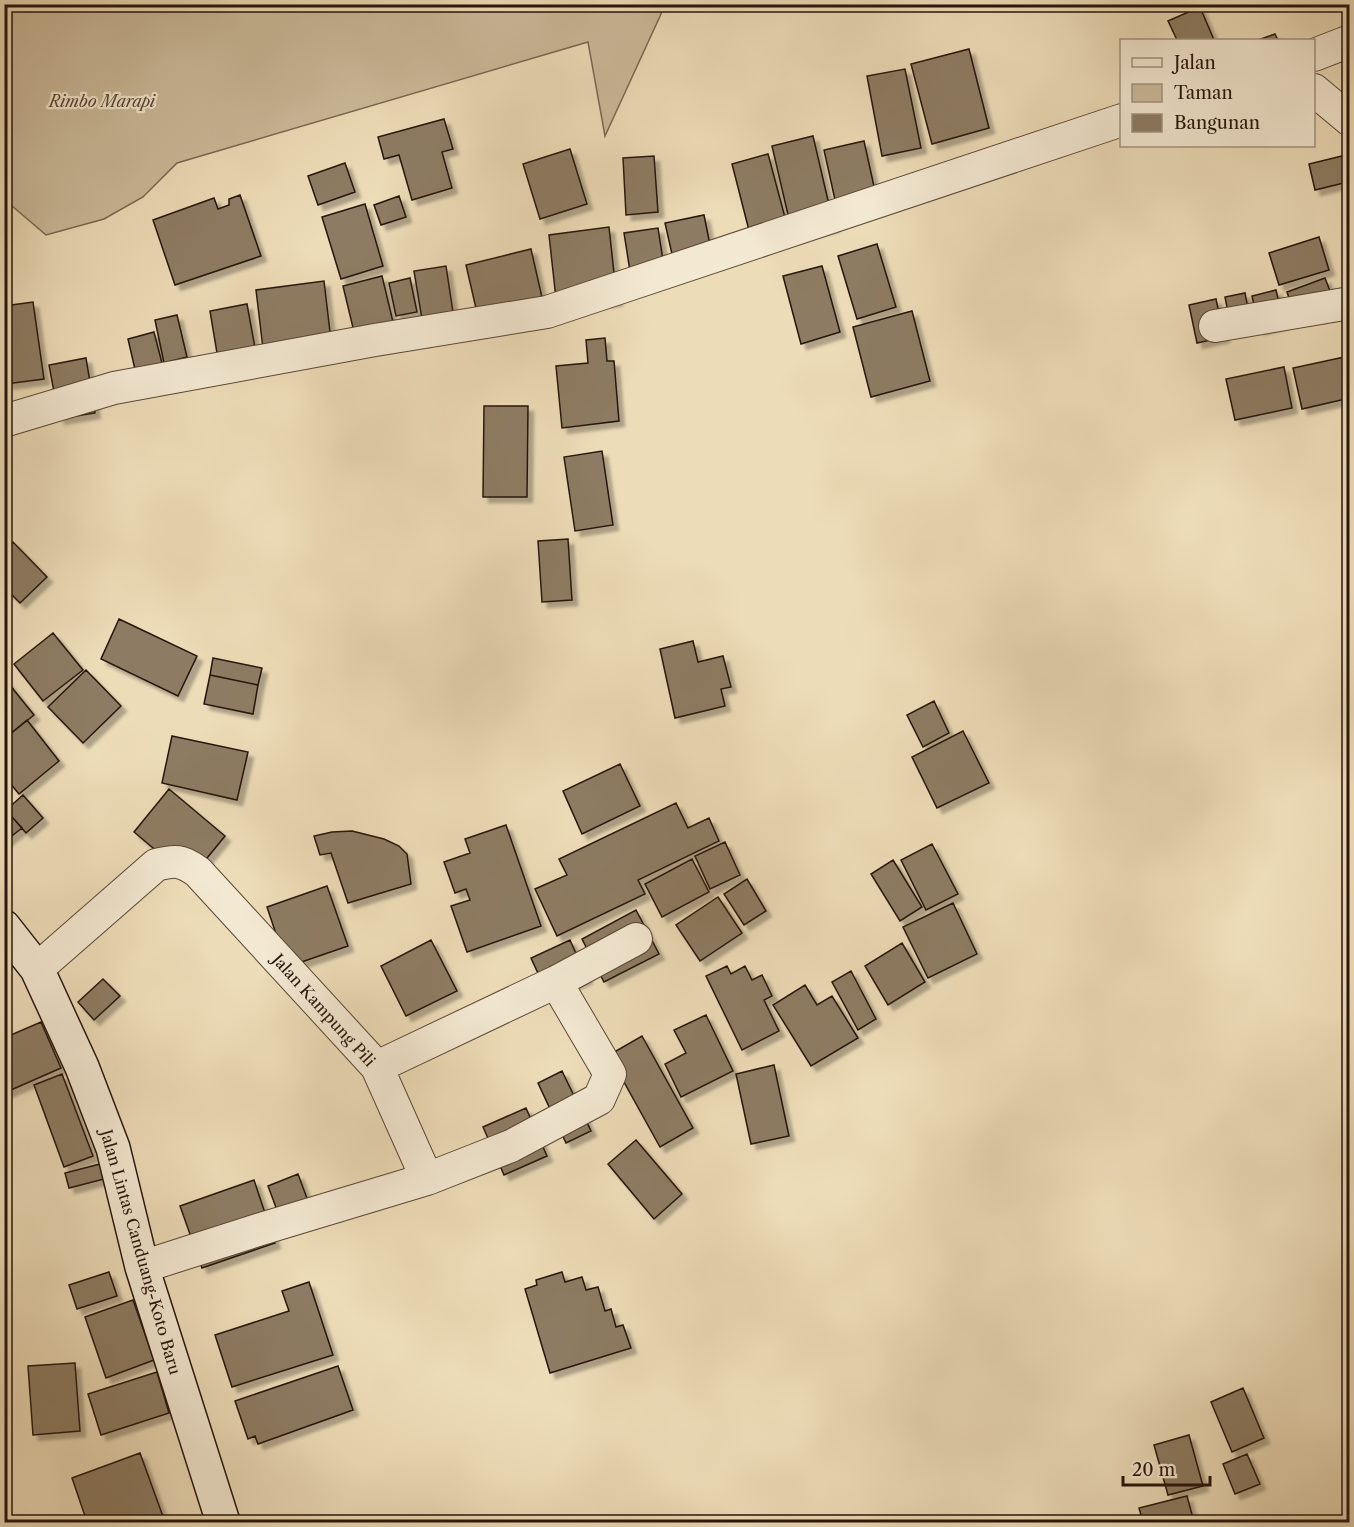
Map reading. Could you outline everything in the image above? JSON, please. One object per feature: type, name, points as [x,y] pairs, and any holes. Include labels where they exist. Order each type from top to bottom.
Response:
[{"type":"main road","name":"Jalan Lintas Canduang-Koto Baru","points":[[4,927],[37,969],[82,1068],[113,1148],[142,1267],[223,1522]]},
{"type":"street","points":[[1315,55],[1350,41]]},
{"type":"street","points":[[1315,91],[1350,120]]},
{"type":"street","points":[[4,421],[114,388],[375,340],[547,312],[1120,121]]},
{"type":"street","points":[[1215,327],[1350,303]]},
{"type":"street","name":"Jalan Kampung Pili","points":[[37,969],[156,866],[171,861],[186,863],[198,872],[377,1067],[427,1179]]},
{"type":"street","points":[[377,1067],[556,982],[636,939]]},
{"type":"street","points":[[142,1267],[427,1179],[511,1146],[599,1099],[610,1074],[556,982]]},
{"type":"green space","name":"Rimbo Marapi","points":[[5,4],[663,5],[661,14],[605,136],[588,42],[177,163],[143,197],[104,219],[46,235],[5,200]]},
{"type":"building","points":[[1200,7],[1214,39],[1177,39],[1168,21]]},
{"type":"building","points":[[1275,34],[1278,39],[1261,39]]},
{"type":"building","points":[[969,49],[989,128],[932,144],[911,64]]},
{"type":"building","points":[[905,69],[921,148],[882,156],[867,76]]},
{"type":"building","points":[[444,119],[453,149],[442,152],[452,188],[412,200],[399,155],[384,159],[378,137]]},
{"type":"building","points":[[813,136],[834,226],[793,236],[772,146]]},
{"type":"building","points":[[864,141],[879,209],[839,218],[824,150]]},
{"type":"building","points":[[570,149],[587,204],[540,219],[523,164]]},
{"type":"building","points":[[768,154],[790,236],[753,246],[732,164]]},
{"type":"building","points":[[654,156],[658,212],[626,215],[623,158]]},
{"type":"building","points":[[1342,156],[1348,182],[1315,190],[1309,164]]},
{"type":"building","points":[[345,163],[355,192],[318,205],[308,176]]},
{"type":"building","points":[[240,195],[261,256],[175,285],[153,220],[214,198],[218,209],[229,205],[229,199]]},
{"type":"building","points":[[399,196],[406,217],[381,225],[374,205]]},
{"type":"building","points":[[365,204],[383,266],[341,279],[322,217]]},
{"type":"building","points":[[704,215],[712,255],[674,263],[665,223]]},
{"type":"building","points":[[609,227],[617,300],[557,308],[549,235]]},
{"type":"building","points":[[658,228],[666,279],[632,284],[624,233]]},
{"type":"building","points":[[1319,237],[1329,270],[1279,285],[1269,253]]},
{"type":"building","points":[[877,244],[896,307],[857,319],[838,256]]},
{"type":"building","points":[[531,249],[546,315],[481,330],[466,265]]},
{"type":"building","points":[[446,266],[456,332],[425,337],[414,271]]},
{"type":"building","points":[[822,266],[840,332],[801,344],[783,276]]},
{"type":"building","points":[[382,276],[394,326],[355,336],[343,286]]},
{"type":"building","points":[[410,278],[417,312],[396,316],[389,283]]},
{"type":"building","points":[[1325,278],[1335,304],[1296,319],[1287,292]]},
{"type":"building","points":[[324,281],[332,349],[264,357],[256,290]]},
{"type":"building","points":[[1276,290],[1284,323],[1259,329],[1252,296]]},
{"type":"building","points":[[1245,293],[1251,324],[1231,328],[1225,297]]},
{"type":"building","points":[[1216,299],[1224,337],[1197,343],[1189,305]]},
{"type":"building","points":[[33,302],[44,379],[6,384],[4,306]]},
{"type":"building","points":[[247,304],[258,364],[220,371],[210,311]]},
{"type":"building","points":[[912,311],[930,381],[871,397],[853,327]]},
{"type":"building","points":[[177,315],[187,357],[164,363],[155,320]]},
{"type":"building","points":[[154,332],[164,371],[137,378],[128,339]]},
{"type":"building","points":[[605,338],[607,361],[614,361],[619,421],[562,428],[556,366],[588,363],[586,340]]},
{"type":"building","points":[[1349,356],[1350,398],[1302,409],[1293,368]]},
{"type":"building","points":[[86,358],[95,413],[59,419],[49,365]]},
{"type":"building","points":[[1284,367],[1292,408],[1235,420],[1226,379]]},
{"type":"building","points":[[484,406],[528,406],[527,497],[483,497]]},
{"type":"building","points":[[602,451],[613,525],[575,531],[564,457]]},
{"type":"building","points":[[568,539],[572,600],[542,602],[538,541]]},
{"type":"building","points":[[13,542],[47,577],[20,603],[4,587],[4,551]]},
{"type":"building","points":[[119,619],[197,656],[178,696],[101,659]]},
{"type":"building","points":[[53,633],[83,670],[43,701],[14,664]]},
{"type":"building","points":[[693,641],[698,662],[723,656],[731,687],[721,689],[725,706],[675,718],[660,649]]},
{"type":"building","points":[[213,658],[262,668],[258,685],[210,675]]},
{"type":"building","points":[[86,670],[121,706],[83,743],[48,707]]},
{"type":"building","points":[[210,675],[258,685],[253,714],[204,704]]},
{"type":"building","points":[[4,680],[34,715],[4,739]]},
{"type":"building","points":[[934,701],[949,733],[923,747],[907,715]]},
{"type":"building","points":[[27,720],[59,761],[19,794],[4,776],[4,739]]},
{"type":"building","points":[[963,731],[989,783],[937,808],[912,757]]},
{"type":"building","points":[[172,736],[248,752],[237,800],[162,783]]},
{"type":"building","points":[[620,764],[640,806],[582,834],[563,791]]},
{"type":"building","points":[[169,789],[225,836],[190,879],[134,832]]},
{"type":"building","points":[[23,795],[43,818],[26,833],[6,810]]},
{"type":"building","points":[[676,803],[688,828],[709,818],[719,841],[638,880],[645,894],[557,936],[535,889],[567,875],[559,859]]},
{"type":"building","points":[[4,808],[22,828],[4,842]]},
{"type":"building","points":[[506,825],[541,926],[467,952],[451,906],[470,900],[466,889],[455,893],[444,862],[470,853],[465,839]]},
{"type":"building","points":[[352,831],[384,839],[399,846],[407,854],[411,884],[348,903],[331,853],[320,855],[314,836]]},
{"type":"building","points":[[725,842],[740,875],[710,889],[695,856]]},
{"type":"building","points":[[932,844],[958,894],[926,910],[901,860]]},
{"type":"building","points":[[692,859],[709,892],[662,917],[645,884]]},
{"type":"building","points":[[893,860],[922,907],[900,921],[871,874]]},
{"type":"building","points":[[747,879],[766,911],[744,925],[724,894]]},
{"type":"building","points":[[327,886],[348,946],[287,967],[267,907]]},
{"type":"building","points":[[718,897],[742,933],[700,961],[676,925]]},
{"type":"building","points":[[953,903],[977,954],[928,978],[903,927]]},
{"type":"building","points":[[636,910],[659,954],[604,982],[582,939]]},
{"type":"building","points":[[431,940],[457,991],[406,1016],[381,966]]},
{"type":"building","points":[[570,940],[587,978],[548,995],[531,958]]},
{"type":"building","points":[[902,943],[925,982],[888,1005],[865,966]]},
{"type":"building","points":[[727,966],[731,974],[745,966],[752,980],[762,975],[772,996],[764,1000],[779,1031],[742,1050],[706,976]]},
{"type":"building","points":[[851,971],[876,1019],[858,1030],[832,982]]},
{"type":"building","points":[[103,979],[120,996],[94,1020],[78,1002]]},
{"type":"building","points":[[805,985],[817,1005],[832,996],[858,1038],[811,1066],[773,1005]]},
{"type":"building","points":[[706,1015],[733,1071],[681,1097],[665,1064],[686,1053],[674,1030]]},
{"type":"building","points":[[41,1022],[61,1068],[4,1093],[4,1038]]},
{"type":"building","points":[[642,1036],[693,1128],[660,1147],[609,1055]]},
{"type":"building","points":[[774,1065],[789,1136],[751,1144],[736,1074]]},
{"type":"building","points":[[562,1071],[591,1131],[566,1143],[538,1083]]},
{"type":"building","points":[[62,1074],[93,1156],[64,1167],[34,1085]]},
{"type":"building","points":[[526,1108],[547,1156],[504,1175],[483,1127]]},
{"type":"building","points":[[636,1140],[682,1194],[654,1219],[608,1164]]},
{"type":"building","points":[[100,1164],[104,1179],[69,1188],[65,1173]]},
{"type":"building","points":[[298,1174],[314,1217],[284,1229],[268,1186]]},
{"type":"building","points":[[254,1180],[275,1243],[202,1268],[180,1206]]},
{"type":"building","points":[[109,1272],[117,1296],[77,1309],[69,1285]]},
{"type":"building","points":[[562,1272],[565,1282],[582,1277],[586,1290],[598,1287],[605,1311],[611,1309],[616,1327],[623,1325],[631,1348],[550,1373],[525,1289],[537,1285],[536,1280]]},
{"type":"building","points":[[309,1282],[333,1355],[232,1387],[215,1335],[289,1311],[282,1291]]},
{"type":"building","points":[[133,1300],[154,1360],[106,1378],[85,1317]]},
{"type":"building","points":[[75,1363],[80,1431],[33,1435],[28,1366]]},
{"type":"building","points":[[338,1366],[353,1410],[258,1444],[255,1436],[248,1439],[235,1401]]},
{"type":"building","points":[[157,1372],[169,1413],[101,1435],[88,1394]]},
{"type":"building","points":[[1243,1388],[1264,1438],[1232,1452],[1211,1402]]},
{"type":"building","points":[[1189,1435],[1203,1486],[1168,1495],[1154,1445]]},
{"type":"building","points":[[140,1453],[165,1522],[87,1522],[72,1478]]},
{"type":"building","points":[[1247,1454],[1260,1484],[1235,1494],[1223,1464]]},
{"type":"building","points":[[1187,1496],[1194,1522],[1143,1522],[1139,1508]]}]
